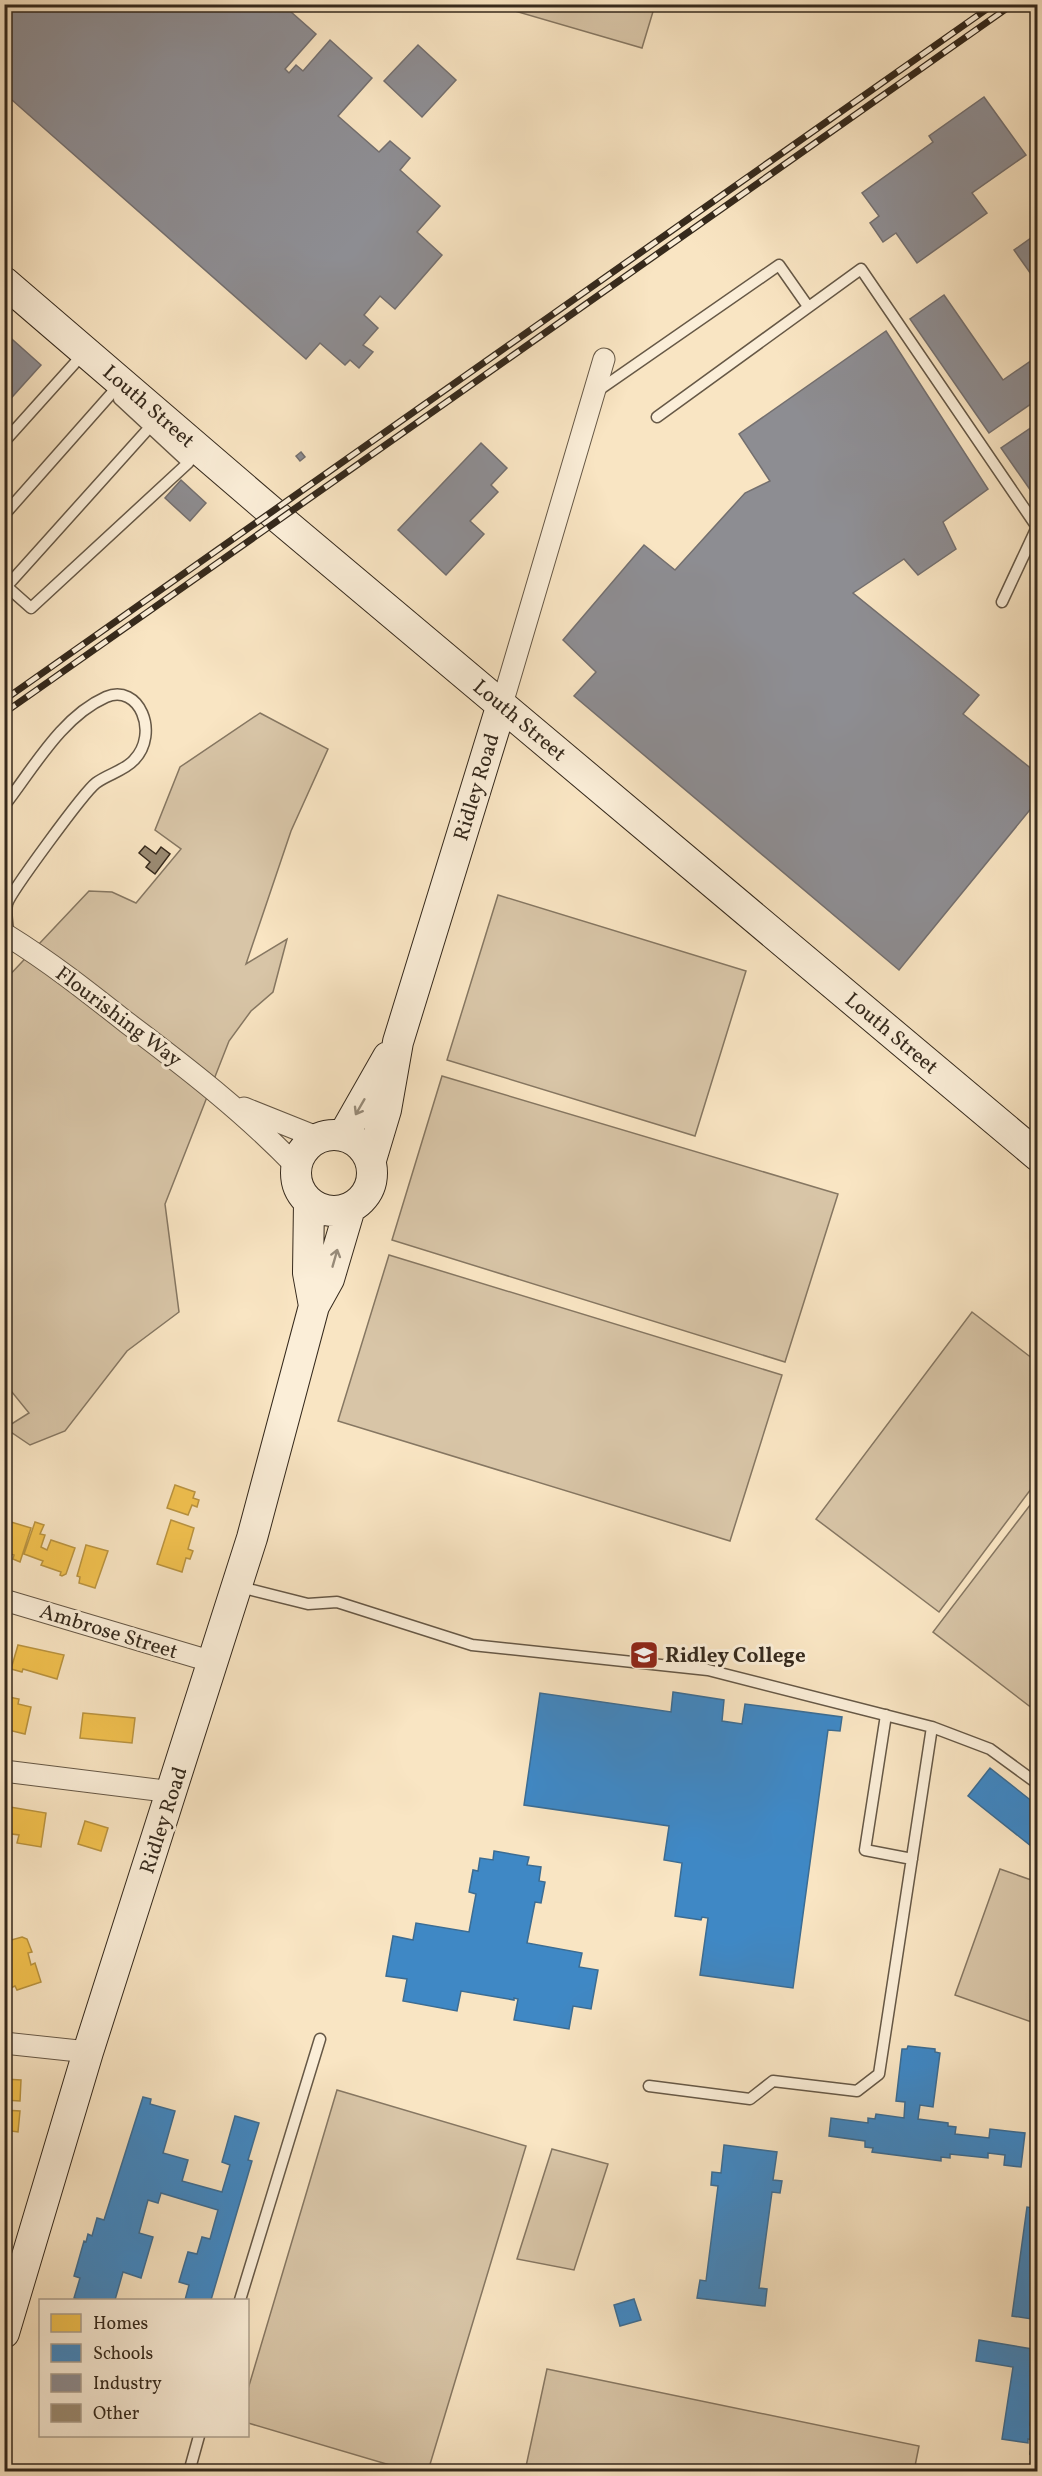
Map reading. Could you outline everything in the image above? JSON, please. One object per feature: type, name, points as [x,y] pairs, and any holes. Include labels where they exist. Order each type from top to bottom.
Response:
[{"type":"street","name":"Louth Street","points":[[4,282],[85,351],[117,388],[194,456],[502,704],[1038,1156]]},
{"type":"street","name":"Ridley Road","points":[[371,1160],[386,1110],[398,1042],[502,704],[604,359]]},
{"type":"street","name":"Flourishing Way","points":[[6,937],[38,955],[231,1102],[296,1166]]},
{"type":"street","name":"Ridley Road","points":[[331,1137],[398,1042]]},
{"type":"street","name":"Flourishing Way","points":[[231,1102],[331,1137]]},
{"type":"street","points":[[331,1137],[354,1140],[371,1160],[371,1182],[366,1194],[350,1208],[333,1212],[320,1209],[309,1202],[298,1185],[296,1166],[301,1154],[331,1137]]},
{"type":"street","name":"Ridley Road","points":[[309,1202],[308,1273],[315,1306]]},
{"type":"street","name":"Ridley Road","points":[[4,2333],[88,2052],[213,1662],[315,1306],[329,1279],[350,1208]]},
{"type":"street","name":"Ambrose Street","points":[[4,1600],[213,1662]]},
{"type":"street","points":[[4,1771],[172,1792]]},
{"type":"street","points":[[4,2043],[88,2052]]},
{"type":"lane","points":[[594,394],[780,265],[807,305]]},
{"type":"lane","points":[[657,417],[807,305],[861,269],[1037,527],[1002,602]]},
{"type":"lane","points":[[4,442],[85,351]]},
{"type":"lane","points":[[4,515],[117,388],[149,428],[194,456],[31,609],[6,585],[149,428]]},
{"type":"lane","points":[[4,806],[70,721],[107,696],[122,695],[136,704],[145,718],[147,736],[140,754],[129,766],[94,784],[78,802],[6,903],[6,937]]},
{"type":"lane","points":[[236,1586],[308,1604],[337,1602],[472,1645],[708,1670],[932,1727],[990,1749],[1038,1784]]},
{"type":"lane","points":[[886,1715],[865,1850],[912,1858]]},
{"type":"lane","points":[[649,2086],[750,2099],[773,2081],[857,2091],[879,2074],[932,1727]]},
{"type":"lane","points":[[241,2299],[320,2039]]},
{"type":"lane","points":[[189,2472],[199,2437]]},
{"type":"shaded area","points":[[655,4],[642,48],[494,5]]},
{"type":"shaded area","points":[[260,713],[328,749],[291,831],[246,964],[287,939],[273,992],[251,1011],[229,1041],[165,1204],[179,1312],[127,1351],[65,1431],[30,1445],[5,1428],[29,1413],[12,1392],[5,1394],[4,981],[89,891],[112,892],[136,903],[181,849],[155,830],[180,767]]},
{"type":"shaded area","points":[[498,895],[746,971],[695,1136],[447,1060]]},
{"type":"shaded area","points":[[442,1076],[838,1194],[785,1362],[392,1240]]},
{"type":"shaded area","points":[[389,1255],[782,1375],[730,1541],[338,1421]]},
{"type":"shaded area","points":[[972,1312],[1037,1362],[1037,1481],[939,1612],[816,1519]]},
{"type":"shaded area","points":[[1037,1496],[1037,1712],[933,1632]]},
{"type":"shaded area","points":[[1000,1869],[1037,1882],[1037,2024],[955,1995]]},
{"type":"shaded area","points":[[337,2090],[526,2146],[428,2471],[410,2471],[249,2423],[249,2386]]},
{"type":"shaded area","points":[[552,2149],[608,2164],[574,2270],[517,2259]]},
{"type":"shaded area","points":[[547,2369],[919,2446],[914,2471],[525,2471]]},
{"type":"building: Homes","points":[[175,1485],[195,1492],[193,1498],[199,1500],[197,1507],[192,1505],[188,1515],[167,1508]]},
{"type":"building: Homes","points":[[171,1520],[194,1528],[188,1549],[193,1551],[190,1559],[186,1558],[182,1572],[157,1564]]},
{"type":"building: Homes","points":[[11,1522],[31,1528],[20,1562],[13,1559],[14,1555],[4,1552]]},
{"type":"building: Homes","points":[[35,1522],[44,1525],[40,1534],[45,1535],[41,1547],[47,1550],[51,1540],[75,1548],[66,1574],[62,1576],[61,1572],[41,1565],[43,1561],[24,1554]]},
{"type":"building: Homes","points":[[86,1545],[108,1551],[95,1588],[79,1583],[80,1577],[77,1576]]},
{"type":"building: Homes","points":[[18,1645],[64,1655],[57,1679],[23,1669],[22,1672],[11,1669]]},
{"type":"building: Homes","points":[[4,1696],[19,1699],[18,1704],[31,1707],[25,1734],[4,1729]]},
{"type":"building: Homes","points":[[83,1713],[135,1718],[132,1743],[80,1738]]},
{"type":"building: Homes","points":[[4,1806],[46,1813],[41,1847],[17,1843],[19,1835],[4,1833]]},
{"type":"building: Homes","points":[[85,1821],[108,1828],[101,1851],[78,1844]]},
{"type":"building: Homes","points":[[22,1937],[27,1939],[32,1952],[28,1953],[31,1965],[35,1963],[41,1982],[17,1990],[15,1986],[8,1989],[4,1985],[4,1942]]},
{"type":"building: Homes","points":[[4,2079],[21,2080],[20,2101],[4,2100]]},
{"type":"building: Homes","points":[[4,2110],[20,2111],[18,2132],[4,2130]]},
{"type":"building: Homes","points":[[4,2146],[8,2146],[4,2168]]},
{"type":"building: Schools","points":[[673,1692],[724,1700],[722,1721],[742,1724],[745,1704],[842,1717],[840,1731],[828,1730],[793,1988],[700,1975],[708,1918],[702,1917],[701,1920],[675,1916],[682,1863],[664,1860],[669,1826],[524,1805],[540,1693],[671,1712]]},
{"type":"building: Schools","points":[[990,1768],[1038,1806],[1036,1850],[968,1796]]},
{"type":"building: Schools","points":[[494,1851],[529,1857],[527,1865],[541,1867],[539,1881],[545,1882],[541,1903],[535,1902],[527,1943],[582,1953],[579,1967],[598,1970],[591,2009],[573,2006],[569,2029],[514,2020],[518,1999],[514,1998],[514,2000],[461,1991],[457,2011],[403,2001],[407,1979],[386,1976],[393,1936],[413,1940],[416,1923],[469,1932],[476,1894],[469,1892],[473,1870],[478,1871],[480,1858],[493,1860]]},
{"type":"building: Schools","points":[[908,2046],[935,2049],[935,2052],[940,2053],[933,2107],[920,2105],[918,2119],[948,2123],[948,2126],[956,2127],[955,2134],[989,2138],[990,2129],[1025,2133],[1021,2167],[1004,2165],[1005,2155],[988,2153],[988,2158],[950,2154],[950,2158],[941,2157],[941,2161],[872,2152],[873,2148],[865,2147],[865,2141],[829,2136],[831,2118],[868,2123],[868,2118],[875,2119],[876,2114],[904,2118],[905,2102],[896,2101],[902,2049],[907,2049]]},
{"type":"building: Schools","points":[[143,2097],[151,2099],[150,2104],[175,2111],[163,2153],[188,2160],[182,2181],[222,2192],[230,2165],[222,2162],[235,2116],[259,2123],[248,2160],[252,2161],[211,2299],[185,2299],[189,2285],[179,2282],[188,2252],[197,2254],[202,2237],[210,2239],[218,2210],[161,2193],[158,2203],[148,2200],[139,2233],[153,2237],[141,2278],[123,2272],[115,2299],[74,2298],[80,2278],[74,2276],[84,2241],[86,2242],[88,2234],[92,2236],[97,2218],[104,2220]]},
{"type":"building: Schools","points":[[724,2145],[777,2152],[773,2180],[782,2181],[780,2193],[772,2192],[759,2288],[767,2289],[765,2306],[697,2298],[700,2280],[706,2281],[718,2186],[711,2185],[712,2172],[721,2173]]},
{"type":"building: Schools","points":[[1036,2184],[1038,2184],[1038,2320],[1012,2316],[1027,2207],[1033,2208]]},
{"type":"building: Schools","points":[[634,2299],[641,2320],[620,2326],[614,2305]]},
{"type":"building: Schools","points":[[979,2340],[1038,2350],[1038,2380],[1030,2425],[1038,2426],[1038,2455],[1030,2454],[1032,2440],[1028,2439],[1028,2443],[1002,2439],[1013,2367],[976,2361]]},
{"type":"building: Industry","points":[[4,4],[282,4],[316,34],[285,69],[289,73],[296,65],[303,71],[330,40],[372,78],[338,116],[379,152],[390,141],[410,158],[400,170],[440,206],[417,232],[442,255],[395,309],[380,296],[364,315],[378,328],[363,345],[373,352],[359,368],[350,360],[345,365],[320,343],[306,359],[4,93]]},
{"type":"building: Industry","points":[[418,45],[456,80],[422,117],[384,81]]},
{"type":"building: Industry","points":[[984,97],[1026,155],[972,193],[987,213],[917,263],[896,233],[883,242],[870,223],[879,216],[862,193],[933,142],[929,136]]},
{"type":"building: Industry","points":[[1038,233],[1038,284],[1014,250]]},
{"type":"building: Industry","points":[[944,295],[1003,380],[1038,356],[1038,399],[989,433],[910,319]]},
{"type":"building: Industry","points":[[886,331],[988,489],[943,522],[956,549],[918,575],[904,559],[853,593],[979,695],[963,714],[1038,774],[1038,800],[899,970],[574,696],[596,672],[563,640],[644,545],[675,570],[745,493],[770,481],[739,434]]},
{"type":"building: Industry","points":[[4,332],[41,365],[4,406]]},
{"type":"building: Industry","points":[[1038,423],[1038,501],[1001,448]]},
{"type":"building: Industry","points":[[481,443],[507,468],[491,485],[498,492],[470,521],[484,534],[446,575],[398,530]]},
{"type":"building: Industry","points":[[301,452],[305,457],[300,461],[296,456]]},
{"type":"building: Industry","points":[[181,480],[206,503],[190,521],[165,498]]},
{"type":"building: Other","points":[[145,846],[156,854],[161,847],[170,854],[155,874],[146,867],[150,862],[139,853]]},
{"type":"railway","points":[[4,700],[994,4]]},
{"type":"railway","points":[[4,713],[1013,4]]},
{"type":"place","name":"Ridley College","points":[[644,1655]]}]
